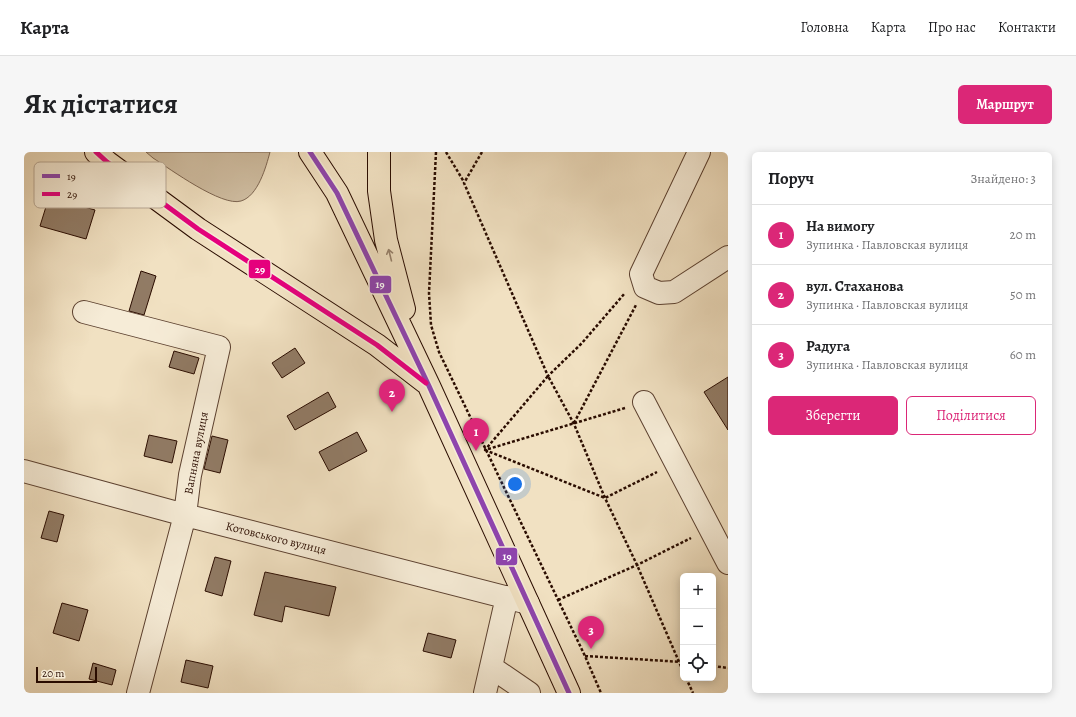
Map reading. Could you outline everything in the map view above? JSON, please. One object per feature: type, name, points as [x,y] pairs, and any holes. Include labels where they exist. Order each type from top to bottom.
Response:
[{"type":"main road","points":[[96,152],[107,162]]},
{"type":"main road","points":[[310,152],[337,193],[429,386],[569,693]]},
{"type":"main road","points":[[379,152],[379,191],[386,240],[401,301],[429,386]]},
{"type":"main road","points":[[166,205],[198,229],[377,345],[429,386]]},
{"type":"street","points":[[699,152],[643,280],[659,293],[674,292],[728,257]]},
{"type":"street","name":"Вапняна вулиця","points":[[84,312],[218,347],[190,475],[185,515],[138,693]]},
{"type":"street","points":[[644,402],[728,563]]},
{"type":"street","name":"Котовського вулиця","points":[[24,471],[185,515],[528,603]]},
{"type":"street","points":[[485,693],[507,597]]},
{"type":"street","points":[[491,667],[528,693]]},
{"type":"path","points":[[436,152],[429,293],[431,325],[439,352],[585,656],[601,693]]},
{"type":"path","points":[[446,152],[464,183],[548,376],[574,424],[605,498],[637,565],[680,665]]},
{"type":"path","points":[[464,183],[482,152]]},
{"type":"path","points":[[485,450],[548,376],[643,280]]},
{"type":"path","points":[[574,424],[643,280]]},
{"type":"path","points":[[485,450],[644,402]]},
{"type":"path","points":[[485,450],[605,498],[676,462]]},
{"type":"path","points":[[558,600],[637,565],[709,528]]},
{"type":"path","points":[[585,656],[678,661]]},
{"type":"path","points":[[716,666],[728,668]]},
{"type":"path","points":[[687,681],[693,693]]},
{"type":"shaded area","points":[[146,152],[270,152],[257,187],[247,198],[241,201],[232,201],[209,193],[166,167],[166,162],[159,162]]},
{"type":"building","points":[[46,208],[88,208],[95,210],[86,239],[40,226]]},
{"type":"building","points":[[141,271],[156,276],[144,315],[129,311]]},
{"type":"building","points":[[295,348],[305,363],[282,378],[272,363]]},
{"type":"building","points":[[174,351],[199,358],[194,374],[169,367]]},
{"type":"building","points":[[728,377],[728,430],[704,392]]},
{"type":"building","points":[[328,392],[336,407],[295,430],[287,416]]},
{"type":"building","points":[[357,432],[367,451],[329,471],[319,452]]},
{"type":"building","points":[[149,435],[177,441],[172,463],[144,456]]},
{"type":"building","points":[[212,436],[228,440],[220,473],[204,469]]},
{"type":"building","points":[[49,511],[64,515],[57,542],[41,538]]},
{"type":"building","points":[[215,557],[231,561],[222,596],[205,591]]},
{"type":"building","points":[[265,572],[336,587],[329,616],[285,606],[282,622],[254,615]]},
{"type":"building","points":[[62,603],[88,610],[79,641],[53,633]]},
{"type":"building","points":[[428,633],[456,640],[451,658],[423,651]]},
{"type":"building","points":[[186,660],[213,666],[208,688],[181,682]]},
{"type":"building","points":[[93,663],[116,670],[112,685],[89,679]]},
{"type":"transit line","name":"29","points":[[96,152],[107,162]]},
{"type":"transit line","name":"19","points":[[310,152],[337,193],[429,386],[569,693]]},
{"type":"transit line","name":"29","points":[[166,205],[198,229],[377,345],[426,383]]},
{"type":"place","name":"вул. Стаханова","points":[[392,412]]},
{"type":"place","name":"На вимогу","points":[[476,451]]},
{"type":"place","name":"Радуга","points":[[591,649]]}]
